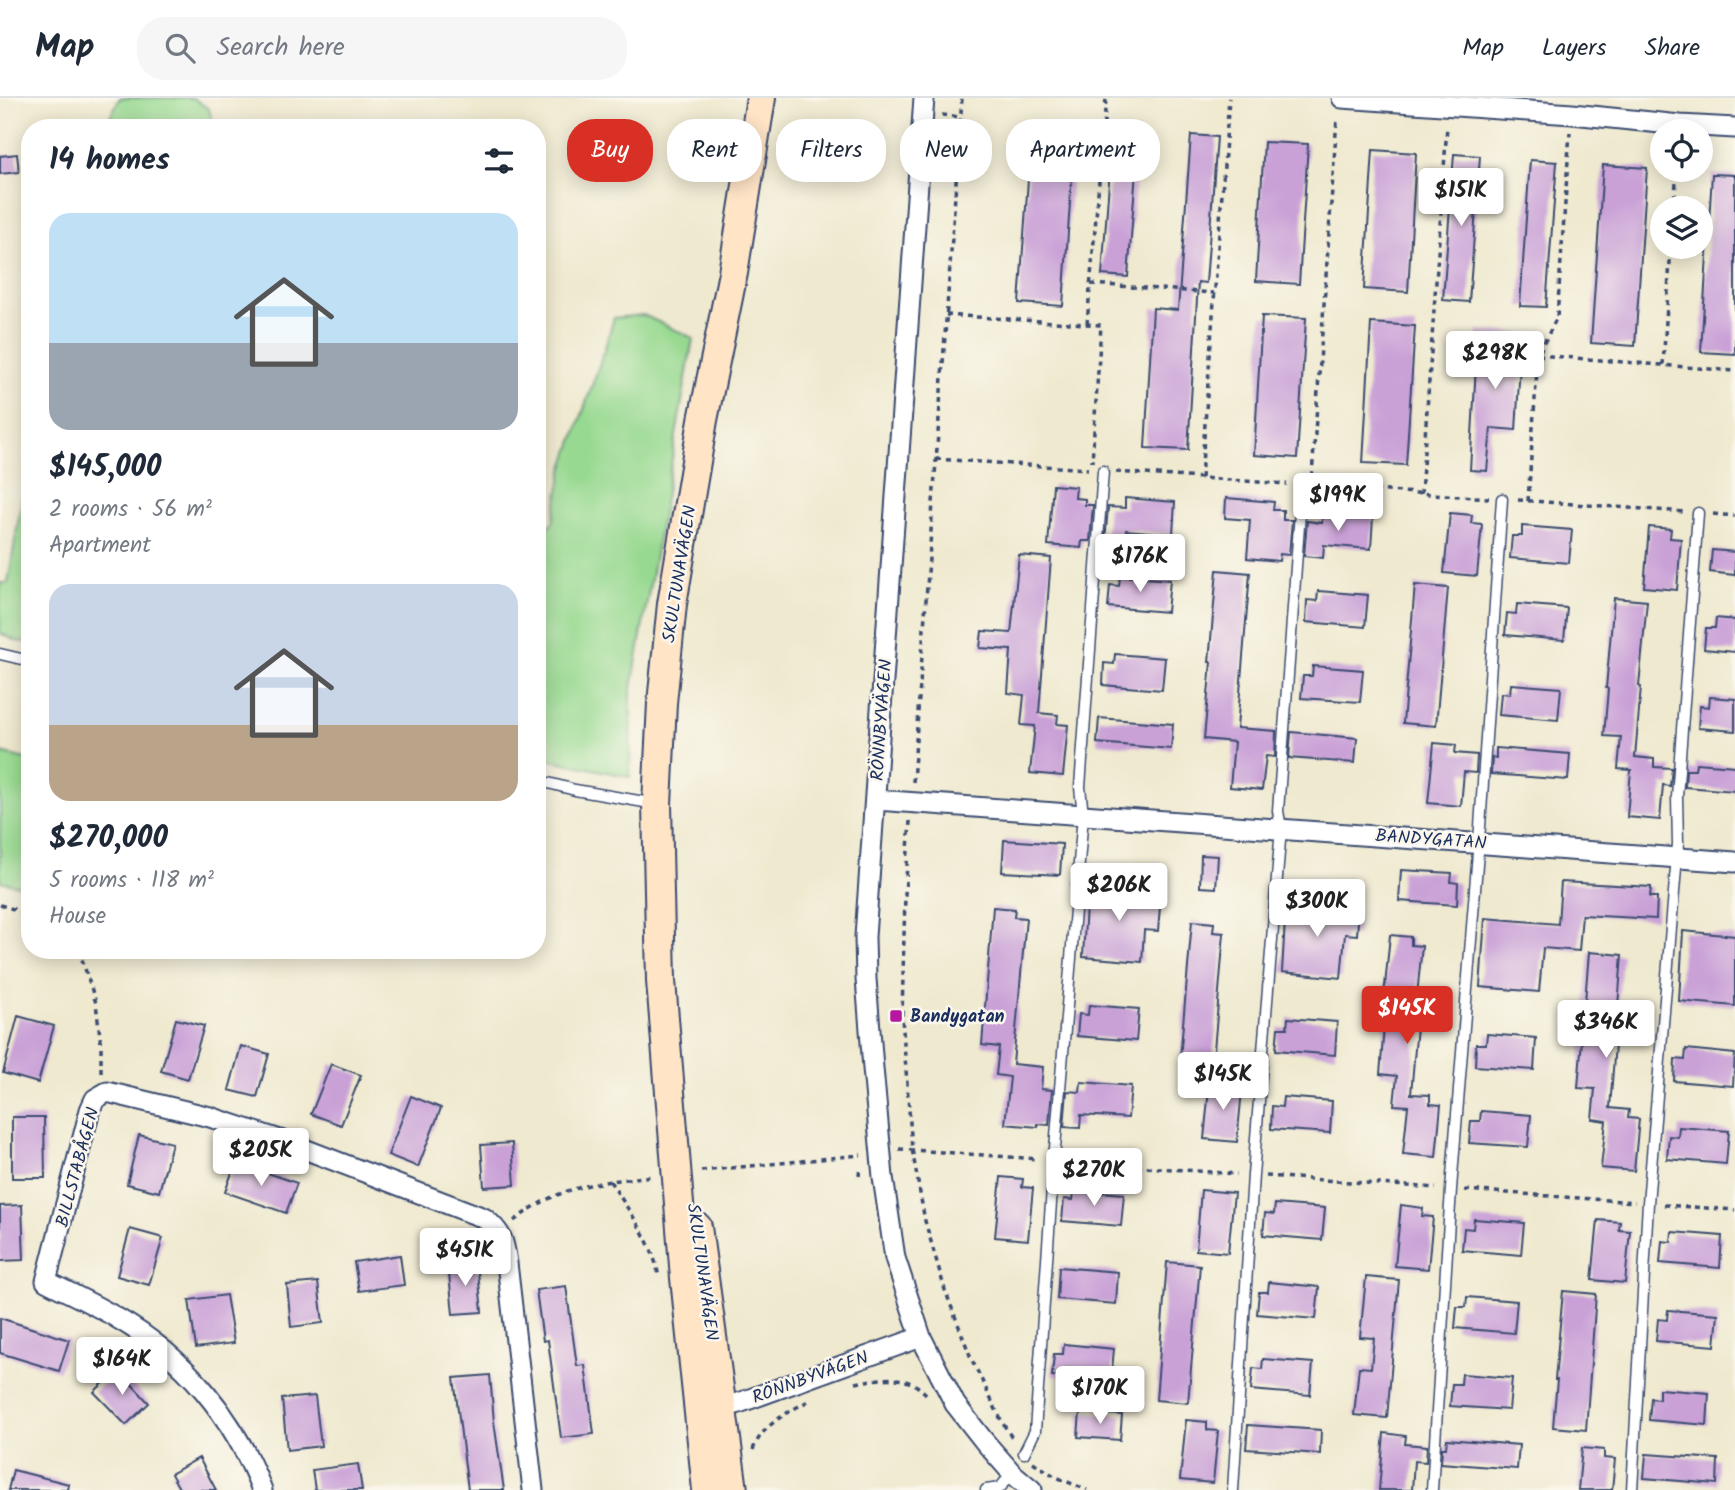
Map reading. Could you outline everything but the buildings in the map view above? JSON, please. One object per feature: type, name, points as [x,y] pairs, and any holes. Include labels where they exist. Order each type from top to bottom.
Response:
[{"type":"main road","name":"SKULTUNAVÄGEN","points":[[733,1490],[710,1412],[685,1278],[661,981],[657,804],[662,704],[672,604],[703,420],[733,272],[761,98]]},
{"type":"main road","name":"SKULTUNAVÄGEN","points":[[707,1490],[710,1412]]},
{"type":"street","name":"RÖNNBYVÄGEN","points":[[924,98],[865,937],[867,992],[881,1152],[895,1258],[921,1336],[955,1404],[1012,1473],[1032,1490]]},
{"type":"street","points":[[1340,103],[1448,106],[1735,128]]},
{"type":"street","name":"BANDYGATAN","points":[[876,800],[1735,862]]},
{"type":"street","name":"BILLSTABÅGEN","points":[[262,1490],[239,1440],[186,1370],[152,1340],[117,1317],[46,1281],[95,1099],[107,1092],[211,1117],[286,1142],[484,1218],[495,1226]]},
{"type":"street","points":[[495,1226],[503,1240],[533,1490]]},
{"type":"street","name":"RÖNNBYVÄGEN","points":[[710,1412],[921,1336]]},
{"type":"lane","points":[[1024,1453],[1035,1431],[1083,814],[1080,787],[1103,471]]},
{"type":"lane","points":[[1233,1490],[1253,1175],[1281,828],[1278,811],[1307,485]]},
{"type":"lane","points":[[1432,1490],[1451,1189],[1479,842],[1502,499]]},
{"type":"lane","points":[[1632,1490],[1648,1203],[1676,857],[1698,513]]},
{"type":"lane","points":[[0,654],[21,659]]},
{"type":"lane","points":[[546,782],[657,804]]},
{"type":"lane","points":[[986,1490],[1000,1488],[1012,1473]]},
{"type":"path","points":[[946,315],[1101,325],[1092,470],[936,458],[946,315],[962,98]]},
{"type":"path","points":[[1087,324],[1106,98]]},
{"type":"path","points":[[1201,478],[1229,98]]},
{"type":"path","points":[[1307,485],[1340,103]]},
{"type":"path","points":[[1421,494],[1448,106]]},
{"type":"path","points":[[1528,501],[1538,355],[1557,317],[1572,114]]},
{"type":"path","points":[[1662,365],[1670,259]]},
{"type":"path","points":[[1090,284],[1214,293]]},
{"type":"path","points":[[1538,355],[1735,371]]},
{"type":"path","points":[[1103,471],[1735,516]]},
{"type":"path","points":[[0,905],[21,911]]},
{"type":"path","points":[[82,959],[96,1003],[101,1045],[101,1077],[107,1092]]},
{"type":"path","points":[[912,1149],[925,1221],[949,1302],[971,1359],[1002,1422],[1033,1462],[1056,1477],[1087,1490]]},
{"type":"path","points":[[699,1171],[912,1149],[1735,1210]]},
{"type":"path","points":[[495,1226],[513,1222],[537,1204],[587,1184],[662,1175]]},
{"type":"path","points":[[610,1181],[645,1235],[660,1287]]},
{"type":"path","points":[[853,1384],[893,1378],[904,1380],[921,1389],[931,1399]]},
{"type":"path","points":[[752,1455],[758,1438],[775,1422],[817,1397]]},
{"type":"green space","points":[[193,98],[209,109],[212,119],[109,119],[119,99]]},
{"type":"green space","points":[[643,315],[693,338],[631,693],[630,777],[546,759],[546,530],[553,522],[563,470],[614,318]]},
{"type":"green space","points":[[21,504],[21,642],[0,633],[0,583],[8,583]]},
{"type":"green space","points":[[1,753],[21,758],[21,886],[0,881]]},
{"type":"place","name":"Bandygatan","points":[[896,1016]]}]
